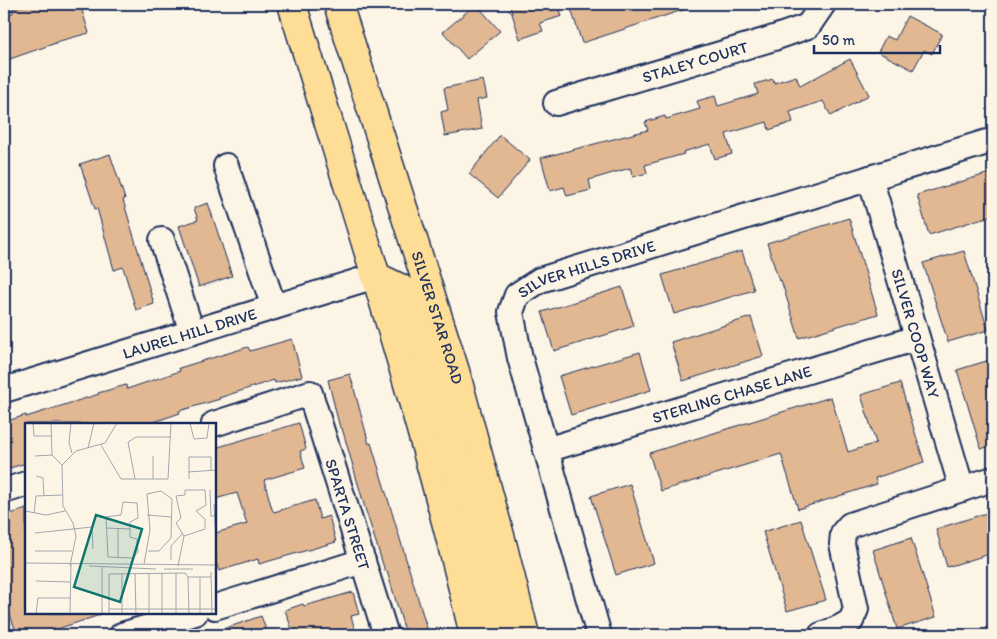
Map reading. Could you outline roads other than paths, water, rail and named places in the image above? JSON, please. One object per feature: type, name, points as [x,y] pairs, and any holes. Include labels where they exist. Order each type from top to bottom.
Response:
[{"type":"main road","points":[[292,4],[410,389],[460,573],[474,635]]},
{"type":"main road","name":"SILVER STAR ROAD","points":[[338,4],[455,371],[525,635]]},
{"type":"main road","points":[[376,276],[400,288],[411,300],[470,507],[502,543]]},
{"type":"main road","points":[[442,506],[479,556],[498,635]]},
{"type":"street","name":"STALEY COURT","points":[[556,103],[774,38],[808,26],[823,4]]},
{"type":"street","name":"SILVER HILLS DRIVE","points":[[599,635],[520,358],[511,312],[517,295],[540,280],[993,141]]},
{"type":"street","points":[[226,166],[274,307]]},
{"type":"street","name":"SILVER COOP WAY","points":[[870,178],[962,489]]},
{"type":"street","points":[[162,240],[192,332]]},
{"type":"street","name":"LAUREL HILL DRIVE","points":[[4,390],[376,276]]},
{"type":"street","name":"STERLING CHASE LANE","points":[[546,450],[917,338]]},
{"type":"street","name":"SPARTA STREET","points":[[216,423],[310,393],[386,635]]},
{"type":"street","points":[[821,635],[839,628],[851,620],[856,609],[842,544],[843,533],[850,525],[993,479]]},
{"type":"street","points":[[4,491],[25,484]]},
{"type":"street","points":[[216,606],[363,561]]},
{"type":"street","points":[[122,635],[192,614]]}]
